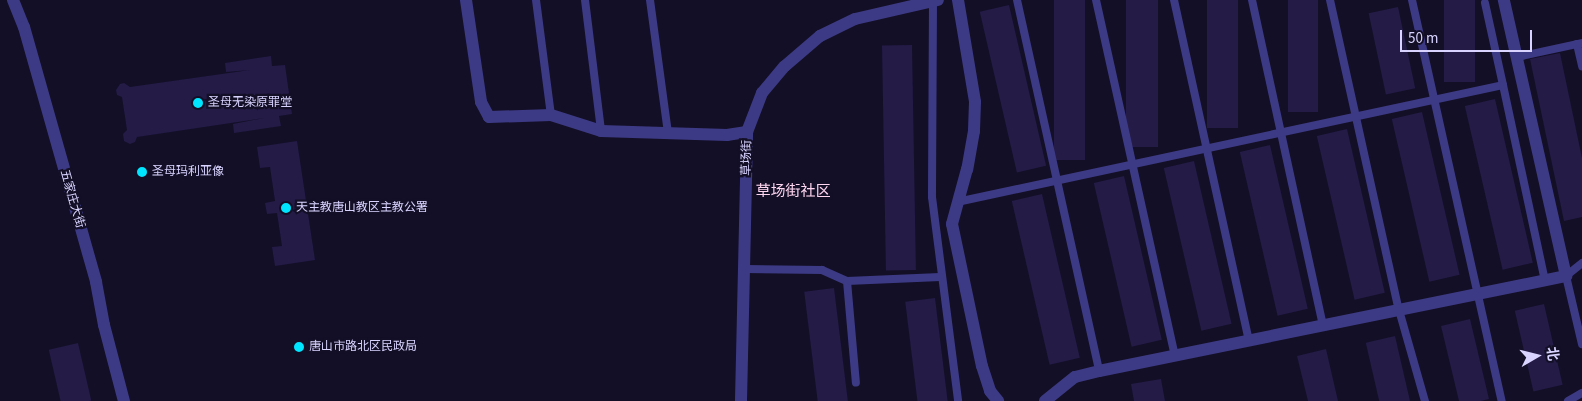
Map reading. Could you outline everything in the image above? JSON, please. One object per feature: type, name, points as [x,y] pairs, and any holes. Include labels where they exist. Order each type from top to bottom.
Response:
[{"type":"street","name":"五家庄大街","points":[[13,0],[24,27],[96,282],[104,325],[124,401]]},
{"type":"street","points":[[466,0],[481,102],[489,117],[551,115],[600,131],[727,134],[747,132]]},
{"type":"street","name":"草场街","points":[[742,401],[747,132],[762,93],[785,66],[820,36],[855,19],[935,0]]},
{"type":"street","points":[[958,0],[975,102],[974,131],[967,169],[952,224],[982,366],[990,392],[998,401]]},
{"type":"street","points":[[1045,401],[1075,378],[1099,371],[1566,276],[1504,0]]},
{"type":"lane","points":[[536,0],[551,115]]},
{"type":"lane","points":[[585,0],[600,131]]},
{"type":"lane","points":[[650,0],[668,133]]},
{"type":"lane","points":[[935,0],[932,198],[940,277],[958,401]]},
{"type":"lane","points":[[1017,0],[1099,371]]},
{"type":"lane","points":[[1096,0],[1175,355]]},
{"type":"lane","points":[[1174,0],[1249,341]]},
{"type":"lane","points":[[1252,0],[1323,326]]},
{"type":"lane","points":[[1330,0],[1399,310],[1425,401]]},
{"type":"lane","points":[[1412,0],[1502,401]]},
{"type":"lane","points":[[1486,3],[1545,281]]},
{"type":"lane","points":[[1517,57],[1580,44],[1582,66]]},
{"type":"lane","points":[[957,202],[1503,85]]},
{"type":"lane","points":[[1582,263],[1566,276],[1582,344]]},
{"type":"lane","points":[[745,269],[822,270],[847,281],[940,277]]},
{"type":"lane","points":[[847,281],[856,383]]},
{"type":"lane","points":[[1568,401],[1582,393]]},
{"type":"building","points":[[1054,0],[1085,0],[1085,160],[1054,160]]},
{"type":"building","points":[[1126,0],[1158,0],[1158,147],[1126,147]]},
{"type":"building","points":[[1207,0],[1238,0],[1238,128],[1207,128]]},
{"type":"building","points":[[1288,0],[1318,0],[1318,112],[1288,112]]},
{"type":"building","points":[[1444,0],[1475,0],[1475,82],[1444,82]]},
{"type":"building","points":[[1009,5],[1046,166],[1017,173],[980,12]]},
{"type":"building","points":[[1398,7],[1415,88],[1386,94],[1369,13]]},
{"type":"building","points":[[912,45],[916,270],[886,270],[882,46]]},
{"type":"building","points":[[1560,53],[1582,158],[1582,217],[1564,221],[1530,59]]},
{"type":"building","name":"圣母无染原罪堂","points":[[271,56],[272,66],[285,65],[292,114],[279,116],[281,126],[234,133],[233,124],[264,118],[137,137],[135,142],[130,144],[124,141],[123,134],[127,130],[122,97],[117,95],[116,90],[120,84],[124,83],[130,87],[250,70],[226,72],[225,63]]},
{"type":"building","points":[[1495,99],[1533,263],[1503,270],[1465,106]]},
{"type":"building","points":[[1422,112],[1460,275],[1429,282],[1392,119]]},
{"type":"building","points":[[1347,129],[1385,293],[1355,300],[1317,136]]},
{"type":"building","name":"天主教唐山教区主教公署","points":[[297,141],[315,260],[275,266],[272,247],[282,246],[277,213],[267,214],[265,203],[275,201],[270,167],[260,168],[257,147]]},
{"type":"building","points":[[1270,145],[1308,309],[1278,316],[1240,152]]},
{"type":"building","points":[[1194,161],[1232,324],[1201,331],[1164,168]]},
{"type":"building","points":[[1124,176],[1162,340],[1132,347],[1094,183]]},
{"type":"building","points":[[1042,194],[1080,358],[1050,365],[1012,201]]},
{"type":"building","points":[[834,288],[848,401],[818,401],[804,292]]},
{"type":"building","points":[[935,298],[948,401],[917,401],[905,302]]},
{"type":"building","points":[[1544,304],[1563,385],[1533,392],[1515,311]]},
{"type":"building","points":[[1470,319],[1489,399],[1459,401],[1441,326]]},
{"type":"building","points":[[1395,336],[1410,401],[1379,401],[1366,343]]},
{"type":"building","points":[[78,343],[91,400],[61,401],[49,350]]},
{"type":"building","points":[[1326,349],[1338,401],[1308,401],[1297,356]]},
{"type":"building","points":[[1161,379],[1165,401],[1134,401],[1131,384]]},
{"type":"place","name":"圣母无染原罪堂","points":[[198,103]]},
{"type":"place","name":"圣母玛利亚像","points":[[142,172]]},
{"type":"place","name":"天主教唐山教区主教公署","points":[[286,208]]},
{"type":"place","name":"唐山市路北区民政局","points":[[299,347]]},
{"type":"district","name":"草场街社区","points":[[793,192]]}]
